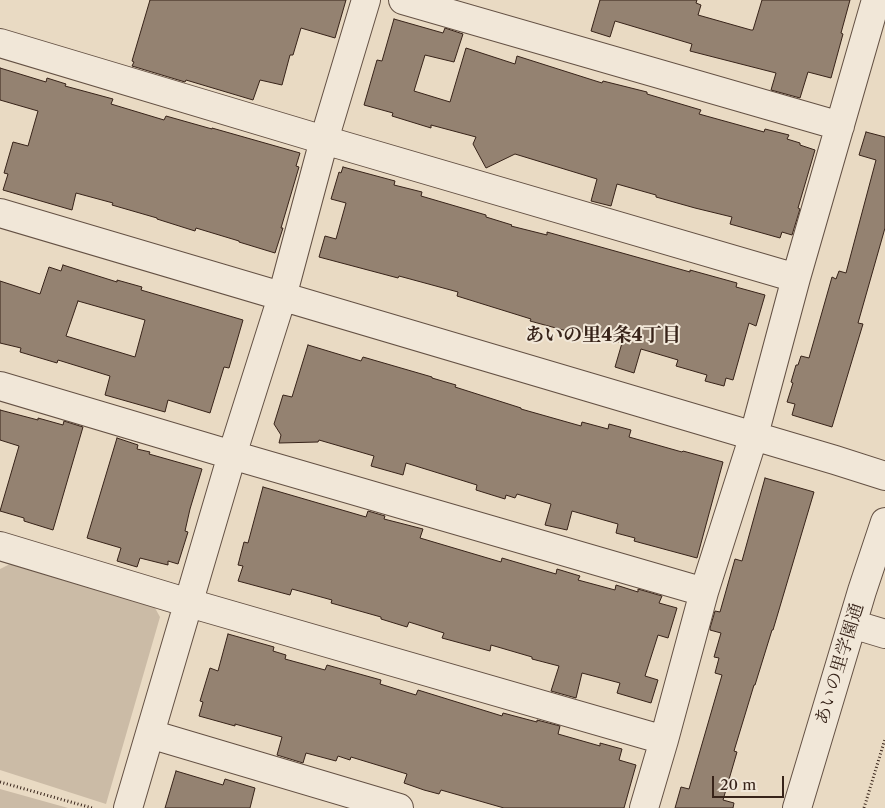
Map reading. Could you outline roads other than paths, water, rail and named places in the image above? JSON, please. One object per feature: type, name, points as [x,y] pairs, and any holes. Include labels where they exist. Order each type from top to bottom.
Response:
[{"type":"street","points":[[128,808],[232,455],[282,297],[324,140],[366,0]]},
{"type":"street","points":[[403,0],[840,126]]},
{"type":"street","points":[[644,808],[704,592],[754,436],[796,278],[876,0]]},
{"type":"street","points":[[0,43],[796,278]]},
{"type":"street","points":[[0,213],[885,476]]},
{"type":"street","points":[[0,386],[704,592]]},
{"type":"street","name":"あいの里学園通","points":[[797,808],[852,624],[885,522]]},
{"type":"street","points":[[0,546],[664,740]]},
{"type":"street","points":[[852,624],[885,634]]},
{"type":"street","points":[[150,734],[399,808]]},
{"type":"district","name":"あいの里4条4丁目","points":[[603,336]]}]
